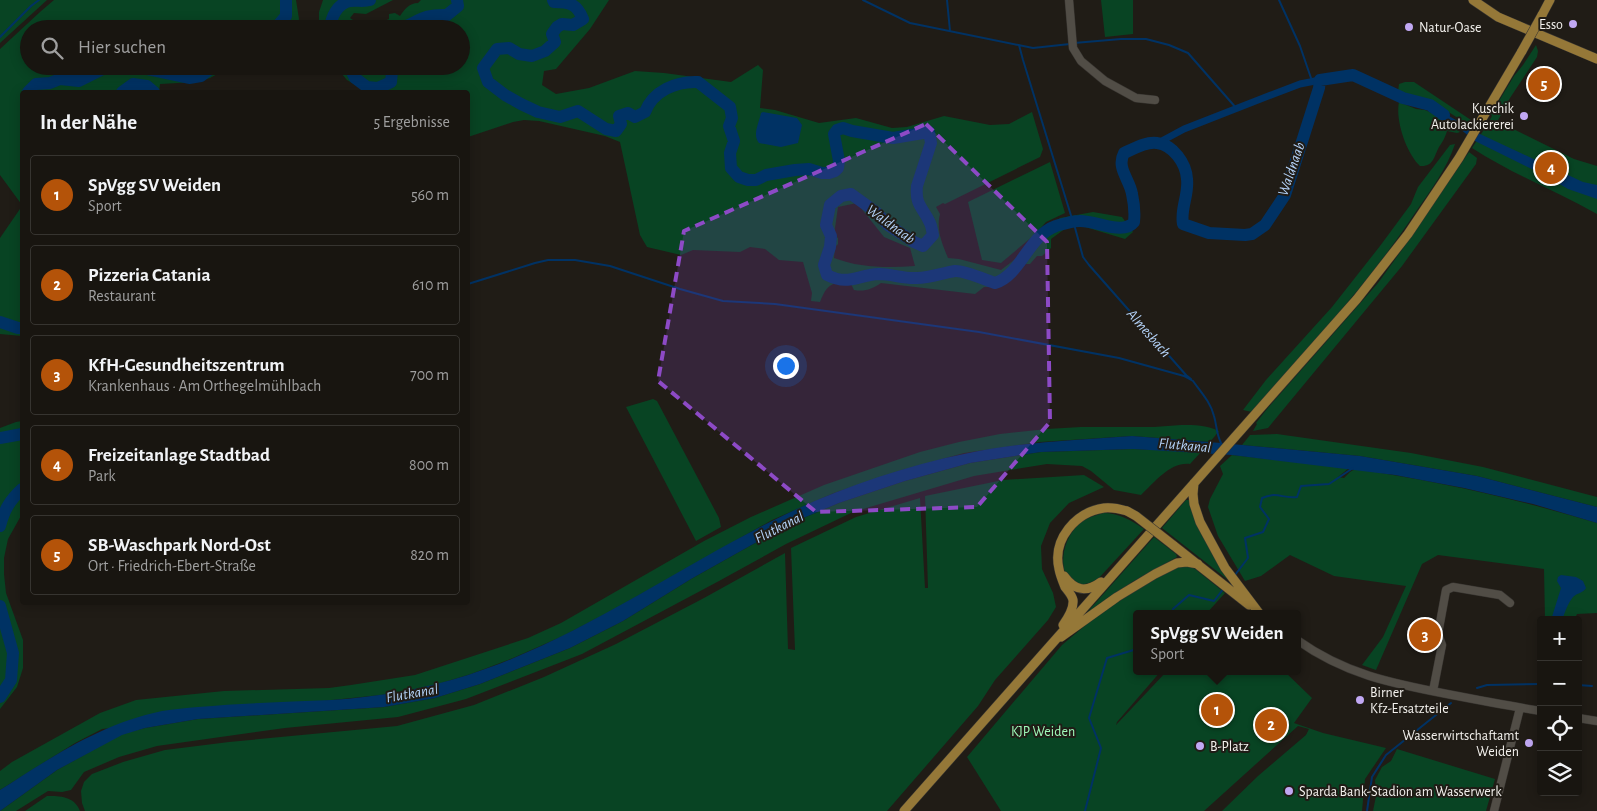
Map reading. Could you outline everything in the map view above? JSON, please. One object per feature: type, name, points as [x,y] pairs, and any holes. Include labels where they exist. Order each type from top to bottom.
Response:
[{"type":"main road","points":[[1473,0],[1498,17],[1597,59]]},
{"type":"main road","points":[[904,811],[1357,299],[1408,234],[1458,158],[1486,113],[1550,0]]},
{"type":"main road","points":[[1194,483],[1194,504],[1200,522],[1242,596]]},
{"type":"main road","points":[[1053,642],[1073,608],[1073,600],[1059,570],[1058,559],[1062,538],[1076,520],[1088,512],[1106,508],[1127,511],[1136,516],[1242,596],[1257,610]]},
{"type":"main road","points":[[1053,642],[1074,630],[1117,597],[1155,574],[1177,563],[1198,564]]},
{"type":"main road","points":[[1059,570],[1070,584],[1085,590],[1094,588],[1118,570]]},
{"type":"street","points":[[1069,0],[1073,44],[1081,61],[1105,81],[1136,98],[1155,100]]},
{"type":"street","points":[[1433,691],[1442,645],[1438,634],[1446,590],[1453,586],[1500,595],[1510,602]]},
{"type":"street","points":[[1301,643],[1316,654],[1352,671],[1382,681],[1537,711]]},
{"type":"street","points":[[1494,811],[1520,708]]},
{"type":"street","points":[[1582,719],[1597,721]]},
{"type":"highlighted area","points":[[926,124],[1047,242],[1050,422],[977,507],[816,512],[658,381],[684,231]]},
{"type":"green space","points":[[0,0],[47,0],[25,20],[20,20],[20,25],[0,43]]},
{"type":"green space","points":[[54,0],[296,0],[299,19],[31,20]]},
{"type":"green space","points":[[323,0],[393,0],[366,14],[354,13],[350,18],[353,20],[319,20],[319,12]]},
{"type":"green space","points":[[421,0],[609,0],[590,29],[556,69],[544,71],[542,85],[556,94],[589,88],[635,71],[731,82],[758,65],[763,70],[760,108],[775,110],[819,123],[856,118],[892,128],[907,127],[944,116],[990,125],[1009,124],[1032,112],[1043,149],[1040,157],[936,207],[940,214],[940,236],[948,258],[1001,270],[1018,257],[1033,236],[1001,263],[982,260],[968,202],[1050,162],[1065,213],[1046,222],[1037,232],[1060,218],[1093,212],[1122,217],[1133,232],[1125,239],[1082,226],[1066,228],[1051,239],[1051,248],[1042,256],[1037,256],[1030,264],[1024,264],[1000,287],[984,287],[975,294],[881,283],[875,287],[858,291],[854,290],[852,282],[835,283],[828,287],[820,302],[811,301],[812,293],[803,262],[779,260],[765,249],[750,247],[740,252],[693,250],[681,255],[647,247],[640,235],[620,142],[605,136],[539,121],[524,120],[470,136],[470,90],[364,90],[347,80],[343,75],[470,75],[470,20],[387,20],[389,19],[389,14],[395,13],[400,16],[405,9]],"holes":[[[857,203],[884,237],[910,248],[915,266],[874,266],[854,264],[834,258],[835,247],[838,244],[838,238],[834,235],[838,207]]]},
{"type":"green space","points":[[1101,0],[1133,0],[1133,34],[1105,37]]},
{"type":"green space","points":[[20,30],[20,75],[216,75],[196,82],[160,84],[159,90],[20,90],[20,202],[0,175],[0,49]]},
{"type":"green space","points":[[1536,45],[1537,57],[1510,98],[1496,124],[1487,125],[1492,116],[1491,114],[1514,76]]},
{"type":"green space","points":[[1414,82],[1471,120],[1469,125],[1428,99],[1417,98],[1398,92],[1399,84]]},
{"type":"green space","points":[[1399,102],[1439,116],[1460,132],[1447,131],[1433,160],[1428,165],[1420,166],[1415,161],[1403,137],[1398,110]]},
{"type":"green space","points":[[1501,123],[1574,159],[1597,166],[1597,214],[1472,148],[1485,128],[1497,129]]},
{"type":"green space","points":[[1455,144],[1448,162],[1433,187],[1359,289],[1252,412],[1243,410],[1266,380],[1332,307],[1411,204],[1418,187],[1450,145]]},
{"type":"green space","points":[[1469,152],[1477,158],[1476,164],[1402,266],[1268,428],[1253,431],[1256,423],[1267,409],[1378,283]]},
{"type":"green space","points":[[20,209],[20,336],[0,334],[0,238]]},
{"type":"green space","points":[[653,399],[657,401],[719,518],[721,527],[696,541],[626,407]]},
{"type":"green space","points":[[20,421],[20,518],[8,539],[4,558],[4,574],[6,593],[23,640],[23,668],[17,687],[0,709],[0,428]]},
{"type":"green space","points":[[1205,426],[1219,431],[1210,442],[1132,436],[1040,442],[964,453],[899,471],[834,493],[772,520],[563,636],[471,674],[428,687],[381,695],[102,729],[75,743],[0,790],[0,771],[12,762],[100,713],[136,700],[224,691],[329,688],[415,675],[528,638],[561,623],[704,541],[751,517],[824,485],[920,452],[1000,434],[1047,429]]},
{"type":"green space","points":[[1277,434],[1411,453],[1483,467],[1597,497],[1597,507],[1477,476],[1360,456],[1242,445],[1250,435]]},
{"type":"green space","points":[[1133,449],[1201,452],[1190,464],[1176,466],[1163,474],[1141,495],[1114,490],[1082,466],[1047,464],[974,476],[853,512],[786,544],[582,654],[466,699],[398,717],[285,728],[157,746],[119,757],[84,772],[71,790],[62,792],[48,791],[16,811],[0,811],[57,770],[122,734],[198,719],[384,707],[435,698],[480,684],[570,648],[623,621],[691,579],[789,524],[839,503],[905,481],[970,463],[1041,452]]},
{"type":"green space","points":[[1232,455],[1349,468],[1338,477],[1344,478],[1355,469],[1417,479],[1537,506],[1597,523],[1597,613],[1577,614],[1576,616],[1545,616],[1544,569],[1438,555],[1422,564],[1376,670],[1362,665],[1383,637],[1406,586],[1334,576],[1290,555],[1261,576],[1245,581],[1218,536],[1208,507],[1223,474],[1220,466]]},
{"type":"green space","points":[[1084,475],[1104,487],[1069,503],[1050,523],[1041,546],[1042,569],[1053,593],[1056,607],[1048,620],[995,680],[978,706],[887,811],[85,811],[82,803],[81,791],[84,782],[92,774],[123,762],[165,750],[397,726],[474,705],[544,677],[616,644],[785,553],[788,649],[795,650],[791,548],[856,517],[920,498],[925,588],[928,588],[925,496],[1003,480]]},
{"type":"green space","points":[[1186,500],[1190,500],[1232,583],[1162,528]]},
{"type":"green space","points":[[1103,513],[1125,518],[1144,529],[1098,579],[1085,584],[1075,583],[1068,578],[1064,569],[1065,546],[1070,535],[1078,525]]},
{"type":"green space","points":[[1154,537],[1176,554],[1177,557],[1132,582],[1083,617]]},
{"type":"green space","name":"KJP Weiden","points":[[1187,565],[1195,569],[1225,593],[1210,610],[1133,610],[1133,675],[1158,675],[1116,725],[1163,675],[1288,675],[1312,698],[1294,723],[1323,733],[1386,748],[1365,779],[1362,811],[1222,811],[1258,776],[1306,735],[1309,729],[1298,726],[1204,811],[1001,811],[967,757],[1062,645],[1094,618],[1130,592],[1179,566]]},
{"type":"green space","points":[[1397,749],[1495,779],[1486,811],[1373,811],[1376,796],[1375,780],[1382,767],[1391,761]]},
{"type":"green space","points":[[47,796],[66,798],[74,802],[80,811],[25,811]]},
{"type":"water","points":[[1430,105],[1480,134],[1583,182],[1597,185],[1597,199],[1568,189],[1475,141]]},
{"type":"water","points":[[761,113],[797,118],[802,125],[798,143],[781,147],[759,143],[756,133]]},
{"type":"water","name":"Flutkanal","points":[[1132,436],[1360,456],[1477,476],[1597,507],[1597,523],[1533,504],[1395,475],[1232,455],[1133,449],[1041,452],[970,463],[905,481],[839,503],[789,524],[691,579],[623,621],[570,648],[480,684],[435,698],[384,707],[198,719],[145,728],[122,735],[57,770],[0,811],[0,790],[77,743],[118,724],[139,717],[162,711],[189,708],[366,697],[400,692],[451,680],[547,644],[792,511],[890,473],[940,459],[985,450],[1048,442]]},
{"type":"water","points":[[1561,575],[1576,577],[1583,581],[1586,588],[1573,597],[1564,616],[1552,616],[1561,588],[1557,581]]},
{"type":"waterway","points":[[0,37],[39,0]]},
{"type":"waterway","name":"Waldnaab","points":[[283,20],[286,16],[286,0]]},
{"type":"waterway","name":"Waldnaab","points":[[332,20],[338,8],[345,3],[370,0]]},
{"type":"waterway","name":"Waldnaab","points":[[420,20],[427,17],[447,15],[458,6],[457,0]]},
{"type":"waterway","name":"Waldnaab","points":[[553,0],[554,2],[572,5],[578,10],[583,19],[573,25],[562,24],[557,27],[552,34],[555,42],[545,51],[532,56],[519,54],[509,48],[497,49],[483,68],[488,82],[505,95],[538,112],[560,117],[578,111],[606,129],[616,131],[621,124],[619,116],[628,113],[635,117],[645,112],[654,98],[666,89],[682,83],[698,82],[730,107],[732,118],[729,126],[734,141],[730,153],[731,168],[739,177],[748,180],[756,180],[766,175],[795,170],[809,169],[822,173],[835,171],[838,168],[839,161],[834,134],[837,130],[843,128],[893,138],[929,132],[931,143],[917,186],[917,198],[930,223],[933,235],[923,246],[888,225],[876,212],[851,194],[841,196],[830,205],[826,225],[831,236],[830,247],[824,265],[827,275],[841,280],[879,274],[922,278],[959,271],[995,283],[1004,279],[1012,272],[1038,238],[1056,226],[1079,221],[1116,228],[1129,226],[1134,222],[1134,204],[1131,189],[1122,169],[1122,158],[1124,153],[1149,143],[1163,144],[1168,147],[1178,156],[1184,167],[1187,191],[1182,218],[1183,224],[1209,233],[1252,234],[1265,225],[1285,195],[1320,80],[1353,75],[1403,98],[1430,105],[1444,115]]},
{"type":"waterway","name":"Almesbach","points":[[863,0],[910,23],[1033,48],[1070,44]]},
{"type":"waterway","name":"Almesbach","points":[[947,0],[950,31]]},
{"type":"waterway","points":[[1279,0],[1300,46],[1312,81]]},
{"type":"waterway","name":"Almesbach","points":[[1074,43],[1146,39],[1169,45],[1188,53],[1237,109]]},
{"type":"waterway","name":"Almesbach","points":[[1019,45],[1073,222]]},
{"type":"waterway","name":"Waldnaab","points":[[30,90],[36,84],[50,83],[60,79],[79,81],[91,75]]},
{"type":"waterway","name":"Waldnaab","points":[[175,75],[189,78],[202,75]]},
{"type":"waterway","name":"Waldnaab","points":[[354,75],[367,87],[378,88],[391,82],[391,75]]},
{"type":"waterway","name":"Almesbach","points":[[1158,143],[1184,129],[1271,95],[1300,84],[1320,80]]},
{"type":"waterway","name":"Waldnaab","points":[[125,90],[133,84],[147,86],[152,90]]},
{"type":"waterway","name":"Almesbach","points":[[1074,224],[1083,257],[1186,375]]},
{"type":"waterway","points":[[470,283],[548,260],[575,260],[610,266],[723,301],[775,304],[979,332],[1119,358],[1184,376]]},
{"type":"waterway","name":"Waldnaab","points":[[0,322],[20,328]]},
{"type":"waterway","points":[[1186,375],[1191,379],[1184,376],[1186,375]]},
{"type":"waterway","points":[[1184,376],[1193,381]]},
{"type":"waterway","name":"Almesbach","points":[[1193,381],[1213,411],[1221,443]]},
{"type":"waterway","name":"Waldnaab","points":[[0,438],[20,434]]},
{"type":"waterway","points":[[1235,575],[1248,558],[1245,538],[1263,532],[1269,519],[1260,507],[1262,498],[1272,495],[1297,497],[1301,486],[1329,484],[1353,468]]},
{"type":"waterway","name":"Waldnaab","points":[[0,526],[8,506],[20,491]]},
{"type":"waterway","points":[[1173,610],[1189,595],[1214,601],[1224,588]]},
{"type":"waterway","name":"Waldnaab","points":[[0,606],[13,653],[11,680],[0,697]]},
{"type":"waterway","points":[[1085,811],[1101,748],[1089,718],[1107,658],[1133,650]]},
{"type":"waterway","points":[[1477,688],[1487,685],[1537,684]]},
{"type":"waterway","points":[[1582,685],[1592,686]]},
{"type":"waterway","points":[[1367,811],[1372,777],[1386,755],[1451,703]]},
{"type":"place","name":"Esso","points":[[1573,24]]},
{"type":"place","name":"Natur-Oase","points":[[1409,27]]},
{"type":"place","name":"SB-Waschpark Nord-Ost","points":[[1544,84]]},
{"type":"place","name":"Kuschik Autolackiererei","points":[[1524,116]]},
{"type":"place","name":"Freizeitanlage Stadtbad","points":[[1551,168]]},
{"type":"place","name":"KfH-Gesundheitszentrum","points":[[1425,635]]},
{"type":"place","name":"Birner Kfz-Ersatzteile","points":[[1360,700]]},
{"type":"place","name":"SpVgg SV Weiden","points":[[1217,710]]},
{"type":"place","name":"Pizzeria Catania","points":[[1271,725]]},
{"type":"place","name":"Wasserwirtschaftamt Weiden","points":[[1529,743]]},
{"type":"place","name":"B-Platz","points":[[1200,746]]},
{"type":"place","name":"Sparda Bank-Stadion am Wasserwerk","points":[[1289,791]]}]
